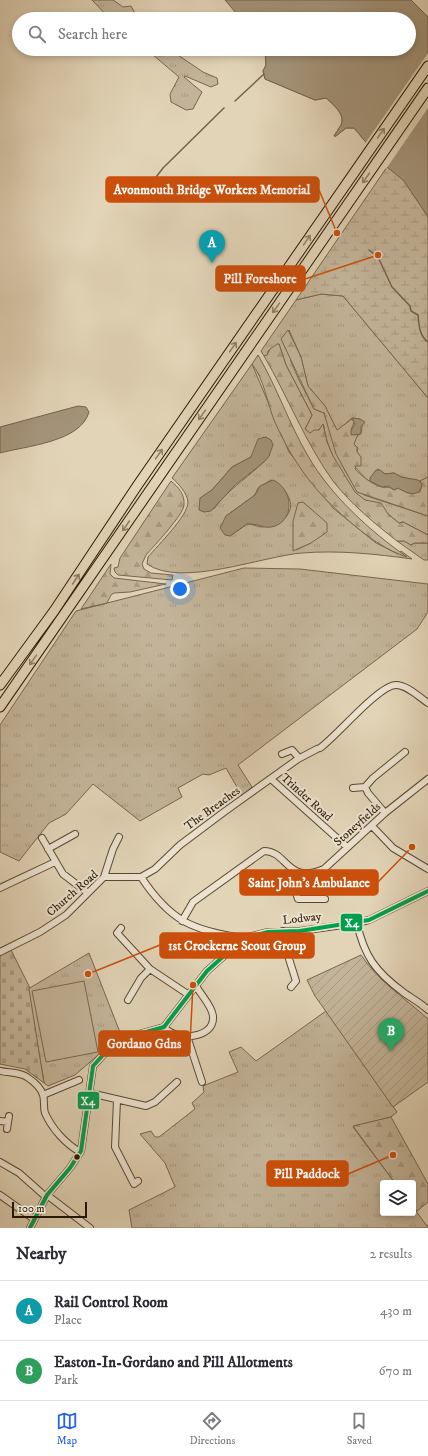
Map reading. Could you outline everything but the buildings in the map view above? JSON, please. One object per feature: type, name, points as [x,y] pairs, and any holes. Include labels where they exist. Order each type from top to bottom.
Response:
[{"type":"highway","points":[[0,685],[54,611],[136,486],[428,66]]},
{"type":"highway","points":[[0,707],[70,608],[428,88]]},
{"type":"street","name":"The Breaches","points":[[141,877],[155,869],[180,845],[299,758],[318,748],[374,698],[389,687],[395,685],[407,689],[428,703]]},
{"type":"street","points":[[282,754],[292,750],[299,758]]},
{"type":"street","points":[[353,788],[365,787],[372,778],[405,752]]},
{"type":"street","name":"Trinder Road","points":[[271,779],[347,847]]},
{"type":"street","name":"Stoneyfields","points":[[296,872],[311,873],[324,869],[386,813],[428,779]]},
{"type":"street","points":[[365,787],[368,793],[386,813]]},
{"type":"street","points":[[372,826],[393,848],[428,869]]},
{"type":"street","points":[[48,849],[75,834]]},
{"type":"street","points":[[104,877],[112,849],[119,837]]},
{"type":"street","points":[[42,838],[55,862],[68,879],[88,893]]},
{"type":"street","points":[[266,843],[266,851]]},
{"type":"street","points":[[182,921],[193,902],[259,853],[266,851],[272,853],[296,872],[294,887],[298,899],[325,899]]},
{"type":"street","points":[[0,888],[55,862]]},
{"type":"street","name":"Church Road","points":[[0,952],[16,946],[66,915],[104,877],[141,877]]},
{"type":"street","points":[[141,877],[172,915],[182,921],[197,928],[244,938]]},
{"type":"street","name":"Lodway","points":[[244,938],[258,934],[300,931],[357,923],[368,920],[428,891]]},
{"type":"street","points":[[357,923],[364,949],[374,964],[397,987],[428,1010]]},
{"type":"street","points":[[116,932],[150,969],[189,995]]},
{"type":"street","points":[[283,932],[284,943],[299,982],[291,987]]},
{"type":"street","points":[[30,1228],[46,1196],[70,1168],[80,1152],[93,1066],[104,1054],[139,1034],[164,1027],[214,963],[244,938]]},
{"type":"street","points":[[128,997],[141,978],[150,969]]},
{"type":"street","points":[[164,1027],[171,1034],[187,1036],[198,1035],[206,1031],[212,1022],[210,1009],[196,986]]},
{"type":"street","points":[[187,1036],[202,1082]]},
{"type":"street","points":[[0,1071],[26,1076],[36,1084],[43,1095],[43,1106],[48,1118],[64,1140],[80,1152]]},
{"type":"street","points":[[43,1095],[79,1080]]},
{"type":"street","points":[[90,1093],[146,1106],[155,1102],[178,1082]]},
{"type":"street","points":[[117,1100],[115,1147],[134,1184]]},
{"type":"street","points":[[0,1121],[8,1122]]},
{"type":"street","points":[[0,1162],[19,1174],[90,1228]]},
{"type":"street","points":[[0,1195],[34,1219]]},
{"type":"green space","points":[[92,0],[113,0],[123,7],[131,6],[134,12],[103,12]]},
{"type":"green space","points":[[154,56],[179,56],[203,72],[217,78],[218,84],[211,87],[185,76],[184,77],[202,92],[193,109],[186,110],[171,102],[170,94],[179,77]]},
{"type":"green space","points":[[265,56],[275,56],[428,159],[428,398],[343,296],[321,294],[296,300],[387,167],[354,128],[346,128],[334,136],[341,125],[342,117],[332,103],[326,98],[315,100],[265,79],[263,71],[266,65]]},
{"type":"green space","points":[[321,294],[343,296],[428,398],[428,477],[420,481],[401,477],[394,473],[385,474],[378,469],[371,477],[370,481],[367,480],[355,467],[359,455],[357,452],[358,448],[354,444],[356,438],[362,431],[360,419],[352,418],[337,431],[325,406],[308,386],[301,357],[289,330],[291,362],[314,409],[324,413],[344,469],[354,485],[364,495],[428,516],[428,535],[403,522],[399,523],[388,514],[379,503],[365,500],[356,494],[343,477],[332,455],[323,424],[319,430],[310,433],[305,429],[312,415],[286,365],[279,344],[268,351],[267,356],[264,356],[261,351],[296,300]]},
{"type":"green space","points":[[288,330],[301,357],[308,386],[325,406],[337,430],[352,419],[354,422],[351,430],[354,435],[358,434],[354,444],[357,447],[357,452],[361,457],[361,466],[356,466],[355,469],[367,480],[378,486],[394,490],[398,488],[408,493],[420,492],[422,484],[420,481],[428,477],[428,516],[357,492],[336,454],[324,413],[314,409],[281,339]]},
{"type":"green space","points":[[279,344],[286,365],[312,415],[305,429],[310,433],[314,430],[319,430],[323,424],[327,442],[333,456],[355,492],[365,500],[381,503],[388,514],[399,523],[403,522],[428,535],[428,543],[414,543],[411,545],[404,541],[397,541],[347,498],[333,481],[305,435],[264,356],[267,355],[270,349]]},
{"type":"green space","points":[[258,355],[301,444],[317,471],[352,512],[379,536],[407,557],[386,548],[361,531],[329,503],[298,465],[274,420],[260,377],[252,364]]},
{"type":"green space","points":[[252,364],[289,452],[333,508],[376,543],[398,554],[401,551],[412,559],[357,553],[316,552],[286,555],[223,569],[201,572],[180,573],[162,571],[147,564],[148,557],[178,522],[187,508],[188,502],[182,489],[172,478]],"holes":[[[263,437],[269,439],[269,456],[233,488],[214,509],[202,497],[212,490],[232,467],[251,457]],[[271,480],[274,481],[287,494],[291,507],[289,513],[281,521],[275,524],[262,527],[247,524],[230,536],[226,516],[255,495],[258,488]],[[303,502],[321,519],[311,543],[296,550]]]},
{"type":"green space","points":[[171,481],[182,494],[184,501],[183,509],[168,530],[146,555],[142,564],[144,569],[151,573],[173,575],[172,580],[118,575],[114,568],[118,567],[120,558]]},
{"type":"green space","points":[[303,502],[327,523],[327,532],[311,543],[293,551],[293,521],[298,503]]},
{"type":"green space","points":[[397,541],[404,541],[411,545],[414,543],[428,543],[428,560],[424,560]]},
{"type":"green space","points":[[111,564],[110,574],[114,578],[166,584],[130,592],[114,593],[111,595],[107,603],[81,609]]},
{"type":"green space","points":[[244,568],[300,569],[428,584],[428,612],[417,629],[238,765],[252,787],[242,796],[226,768],[209,775],[203,774],[178,788],[182,797],[140,821],[93,784],[66,814],[49,823],[19,861],[0,852],[0,725],[76,611]]},
{"type":"green space","points":[[11,950],[30,988],[44,1083],[25,1069],[0,1064],[0,955]]},
{"type":"green space","points":[[89,953],[123,1040],[97,1056],[75,1075],[48,1086],[44,1083],[28,989]]},
{"type":"green space","points":[[361,955],[384,982],[428,1019],[428,1082],[393,1107],[315,996],[307,980]]},
{"type":"green space","points":[[84,981],[98,1052],[46,1062],[32,991]]},
{"type":"green space","points":[[326,1011],[397,1112],[391,1117],[353,1127],[393,1180],[380,1180],[380,1216],[416,1216],[416,1211],[427,1226],[428,1225],[428,1228],[132,1228],[129,1210],[175,1187],[165,1163],[140,1134],[151,1131],[155,1137],[159,1137],[195,1109],[192,1103],[204,1092],[203,1086],[238,1072],[229,1052],[241,1047],[256,1061]]},
{"type":"green space","points":[[391,1117],[428,1184],[428,1202],[417,1211],[416,1210],[416,1180],[393,1180],[353,1126]]},
{"type":"shaded area","points":[[225,0],[411,0],[428,17],[428,217],[404,181],[387,167],[354,128],[346,128],[334,136],[341,125],[342,117],[329,100],[326,98],[315,100],[265,79],[263,71],[266,65],[265,56],[416,56],[416,12],[235,12]]},
{"type":"shaded area","points":[[78,406],[86,407],[89,412],[84,422],[75,430],[51,441],[0,453],[0,427]]},
{"type":"shaded area","points":[[352,418],[360,419],[365,422],[361,427],[361,434],[351,435],[351,431],[355,424]]},
{"type":"shaded area","points":[[266,437],[271,440],[273,445],[269,456],[264,462],[235,485],[211,511],[204,512],[199,510],[200,498],[212,490],[232,467],[251,457],[258,439]]},
{"type":"shaded area","points":[[376,470],[380,470],[385,474],[394,473],[401,477],[418,480],[422,484],[421,488],[413,494],[398,488],[394,490],[389,486],[382,487],[370,481],[370,478]]},
{"type":"shaded area","points":[[273,480],[284,489],[288,496],[289,510],[282,522],[271,527],[247,524],[230,536],[225,535],[220,528],[226,516],[255,495],[260,486]]},
{"type":"pier","points":[[428,53],[428,108],[386,169],[364,145]]},
{"type":"waterway","points":[[235,101],[264,74]]},
{"type":"waterway","points":[[144,193],[163,168],[224,108]]},
{"type":"waterway","points":[[369,250],[378,257],[392,287],[410,306],[411,311],[418,315],[421,333],[428,342]]},
{"type":"transit line","name":"X4","points":[[30,1228],[47,1195],[70,1168],[81,1151],[93,1066],[104,1054],[139,1034],[164,1027],[207,971],[244,938],[268,932],[300,931],[369,920],[428,891]]},
{"type":"place","name":"Avonmouth Bridge Workers Memorial","points":[[337,233]]},
{"type":"place","name":"Pill Foreshore","points":[[378,255]]},
{"type":"place","name":"Rail Control Room","points":[[212,263]]},
{"type":"place","name":"Saint John's Ambulance","points":[[412,847]]},
{"type":"place","name":"1st Crockerne Scout Group","points":[[88,974]]},
{"type":"place","name":"Gordano Gdns","points":[[193,985]]},
{"type":"place","name":"Easton-In-Gordano and Pill Allotments","points":[[391,1051]]},
{"type":"place","name":"Pill Paddock","points":[[393,1155]]}]
